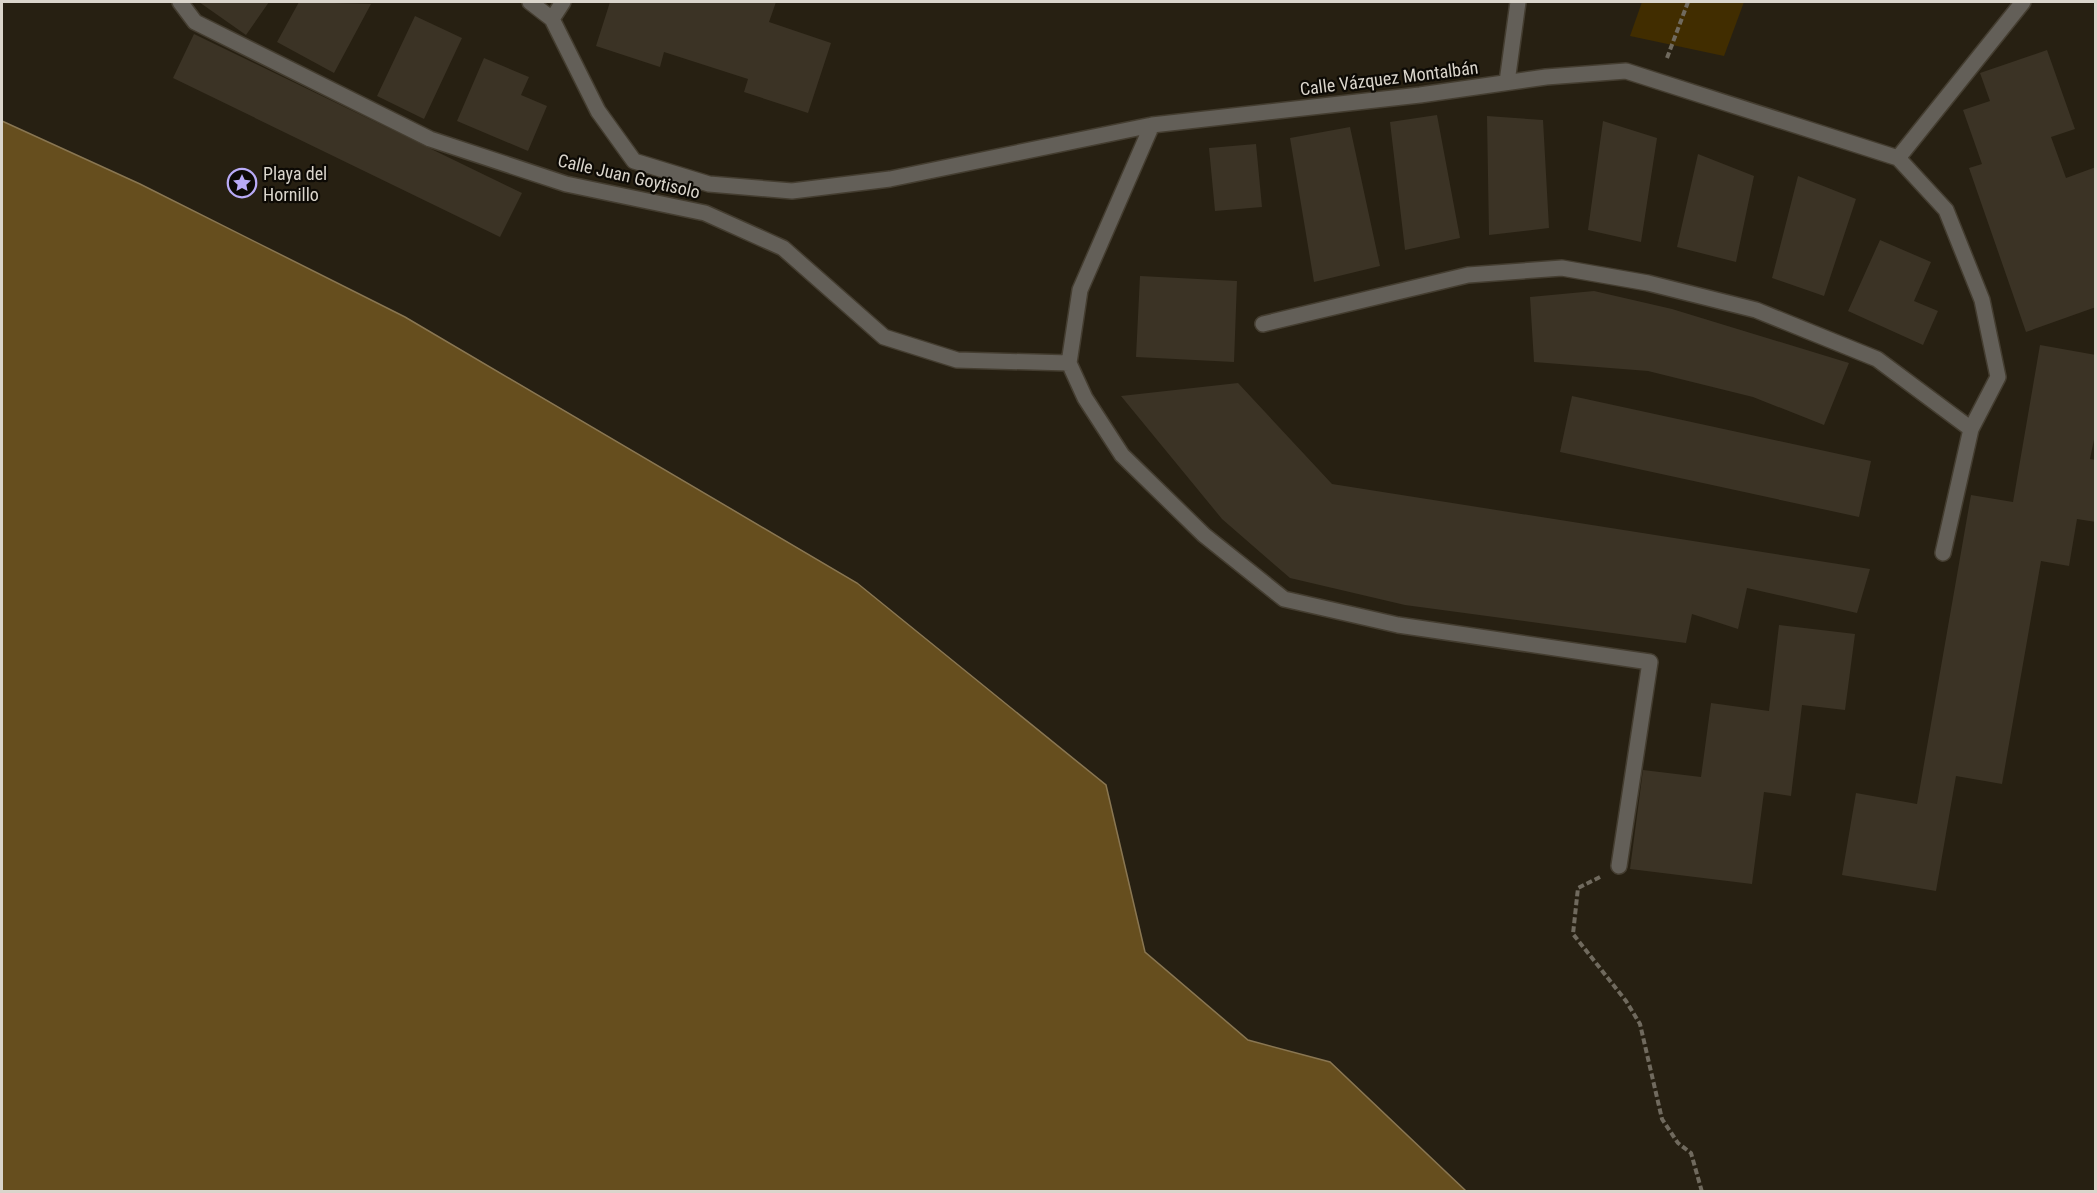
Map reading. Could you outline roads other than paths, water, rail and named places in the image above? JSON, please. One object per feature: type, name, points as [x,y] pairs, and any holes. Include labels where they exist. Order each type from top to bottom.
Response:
[{"type":"street","name":"Calle Juan Goytisolo","points":[[180,2],[195,22],[430,139],[566,184],[705,213],[783,248],[885,337],[957,360],[1069,363]]},
{"type":"street","points":[[530,2],[552,19],[563,2]]},
{"type":"street","points":[[1507,82],[1518,2]]},
{"type":"street","points":[[1898,158],[2023,2]]},
{"type":"street","name":"Calle Vázquez Montalbán","points":[[552,19],[598,111],[634,161],[709,184],[792,191],[890,179],[1152,125],[1507,82],[1626,71],[1898,158],[1946,210],[1982,300],[1998,377],[1971,429],[1943,553]]},
{"type":"street","points":[[1152,125],[1080,290],[1069,363],[1085,398],[1122,455],[1204,535],[1284,599],[1398,625],[1650,662],[1619,866]]},
{"type":"street","points":[[1263,324],[1468,275],[1562,268],[1648,283],[1756,310],[1877,359],[1971,429]]},
{"type":"place","name":"Playa del Hornillo","points":[[242,183]]}]
